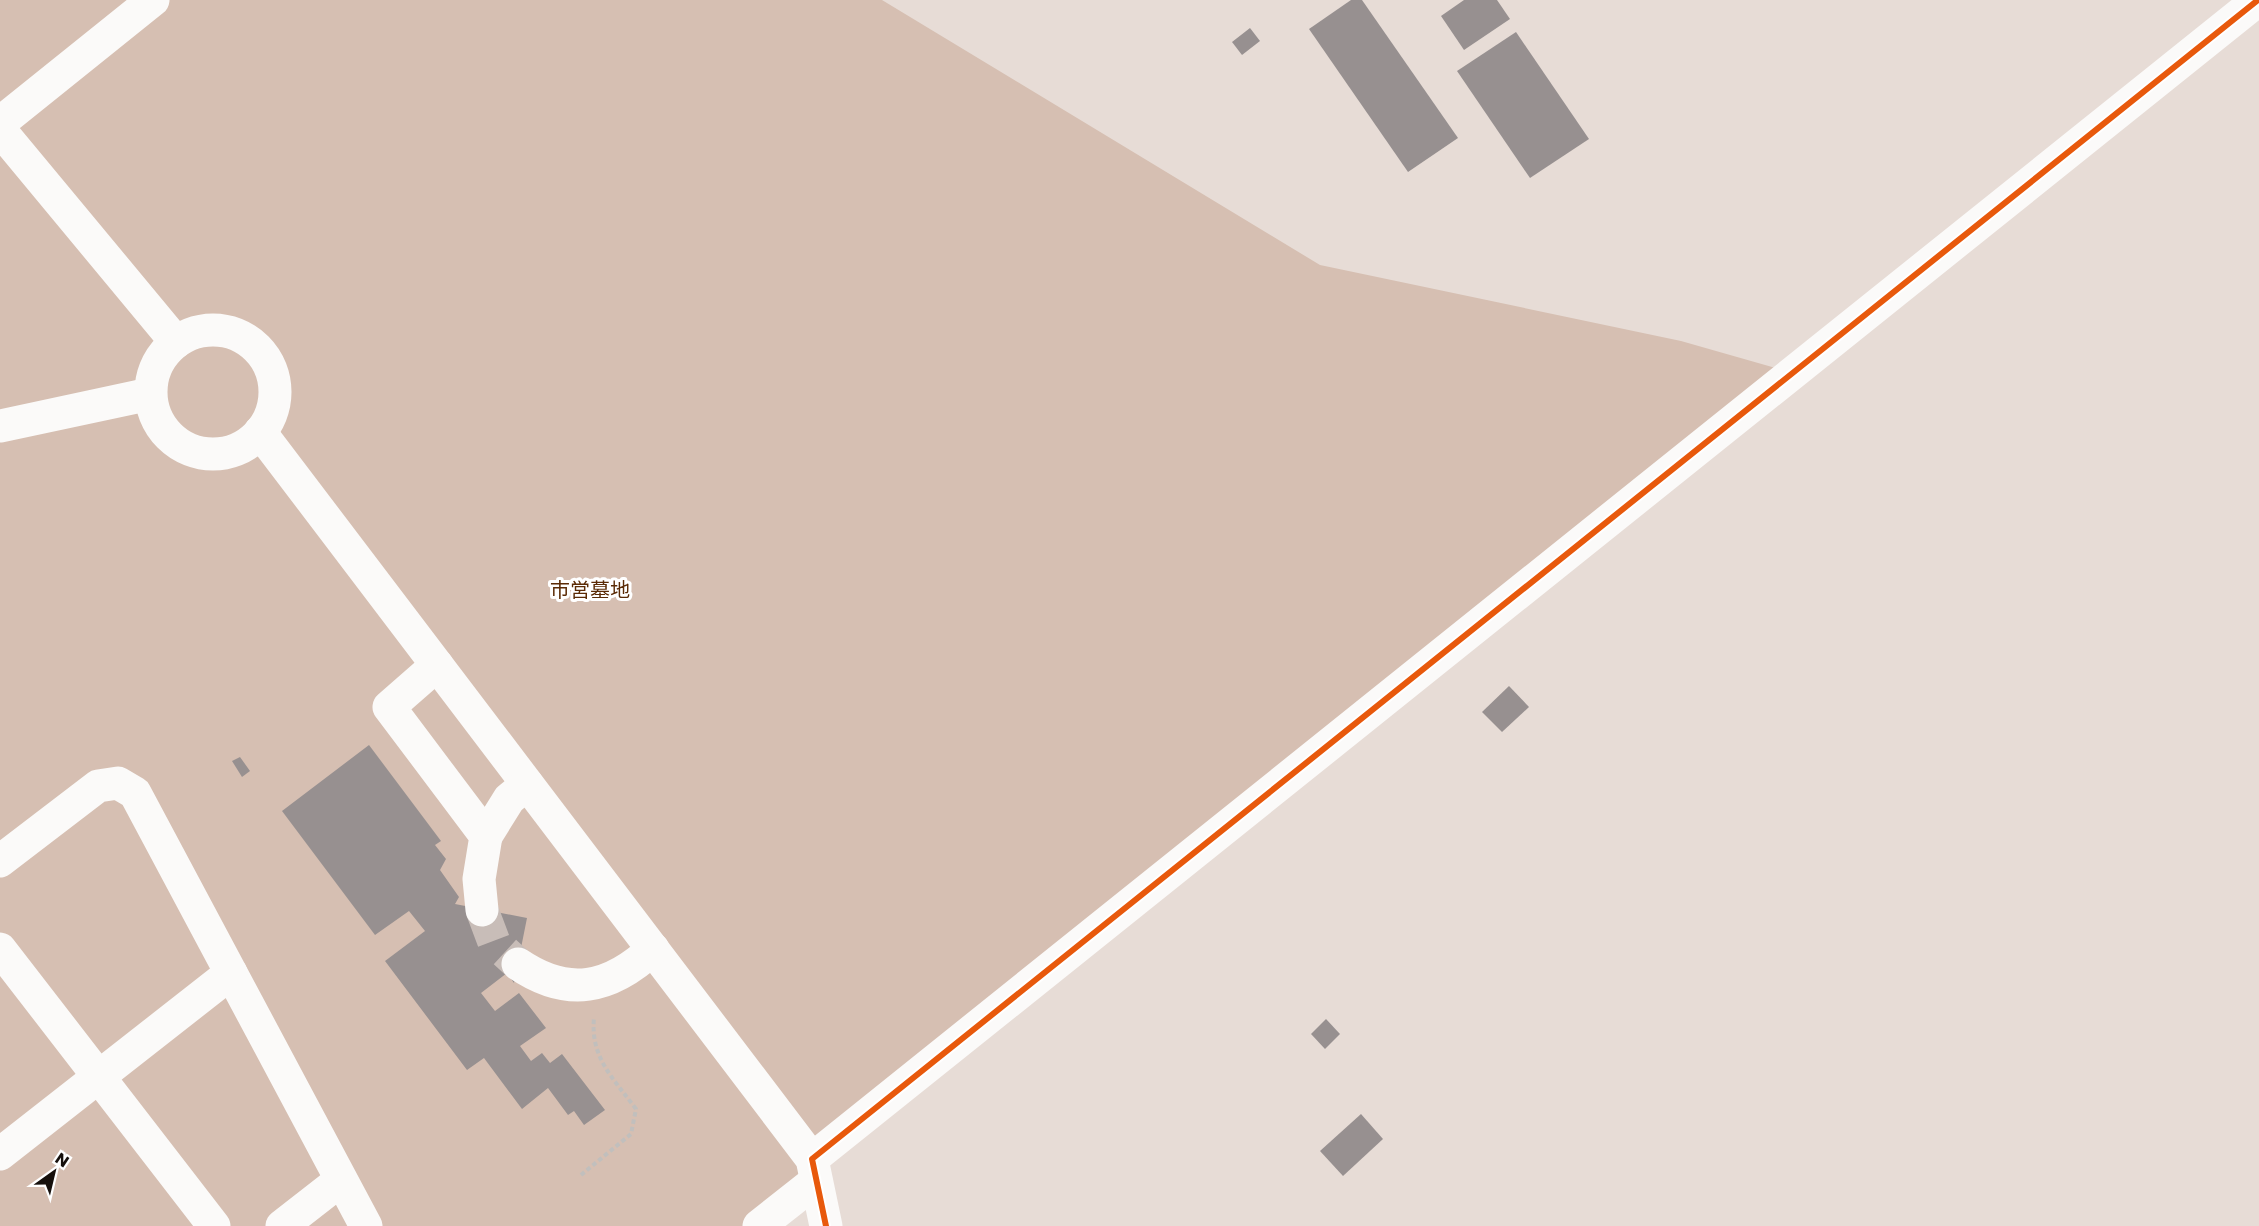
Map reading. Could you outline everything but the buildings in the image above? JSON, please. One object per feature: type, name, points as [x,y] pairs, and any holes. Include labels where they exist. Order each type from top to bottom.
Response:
[{"type":"street","points":[[0,123],[153,0]]},
{"type":"street","points":[[759,1226],[814,1170],[2258,0]]},
{"type":"street","points":[[0,130],[176,342]]},
{"type":"street","points":[[213,329],[233,333],[251,343],[264,357],[273,376],[275,396],[270,415],[260,432],[244,446],[223,453],[202,453],[182,446],[166,433],[155,415],[150,394],[153,374],[161,356],[176,342],[194,333],[213,329]]},
{"type":"street","points":[[0,426],[150,394]]},
{"type":"street","points":[[260,432],[653,950],[814,1170],[826,1226]]},
{"type":"street","points":[[437,665],[389,707],[486,836]]},
{"type":"street","points":[[0,861],[99,786],[118,783],[127,786],[135,793],[366,1226]]},
{"type":"street","points":[[482,909],[479,879],[486,836],[509,799],[527,784]]},
{"type":"street","points":[[0,949],[214,1226]]},
{"type":"street","points":[[518,964],[538,977],[559,984],[578,986],[617,976],[632,968],[653,950]]},
{"type":"street","points":[[0,1154],[231,974]]},
{"type":"street","points":[[282,1226],[341,1180]]},
{"type":"path","points":[[581,1175],[631,1134],[636,1109],[596,1054],[592,1035],[594,1014]]},
{"type":"green space","name":"市営墓地","points":[[0,0],[882,0],[1320,265],[1681,341],[1783,370],[750,1226],[0,1226]]},
{"type":"tunnel","points":[[482,910],[494,942],[518,964]]},
{"type":"cycle path","points":[[826,1226],[812,1159],[2258,0]]}]
